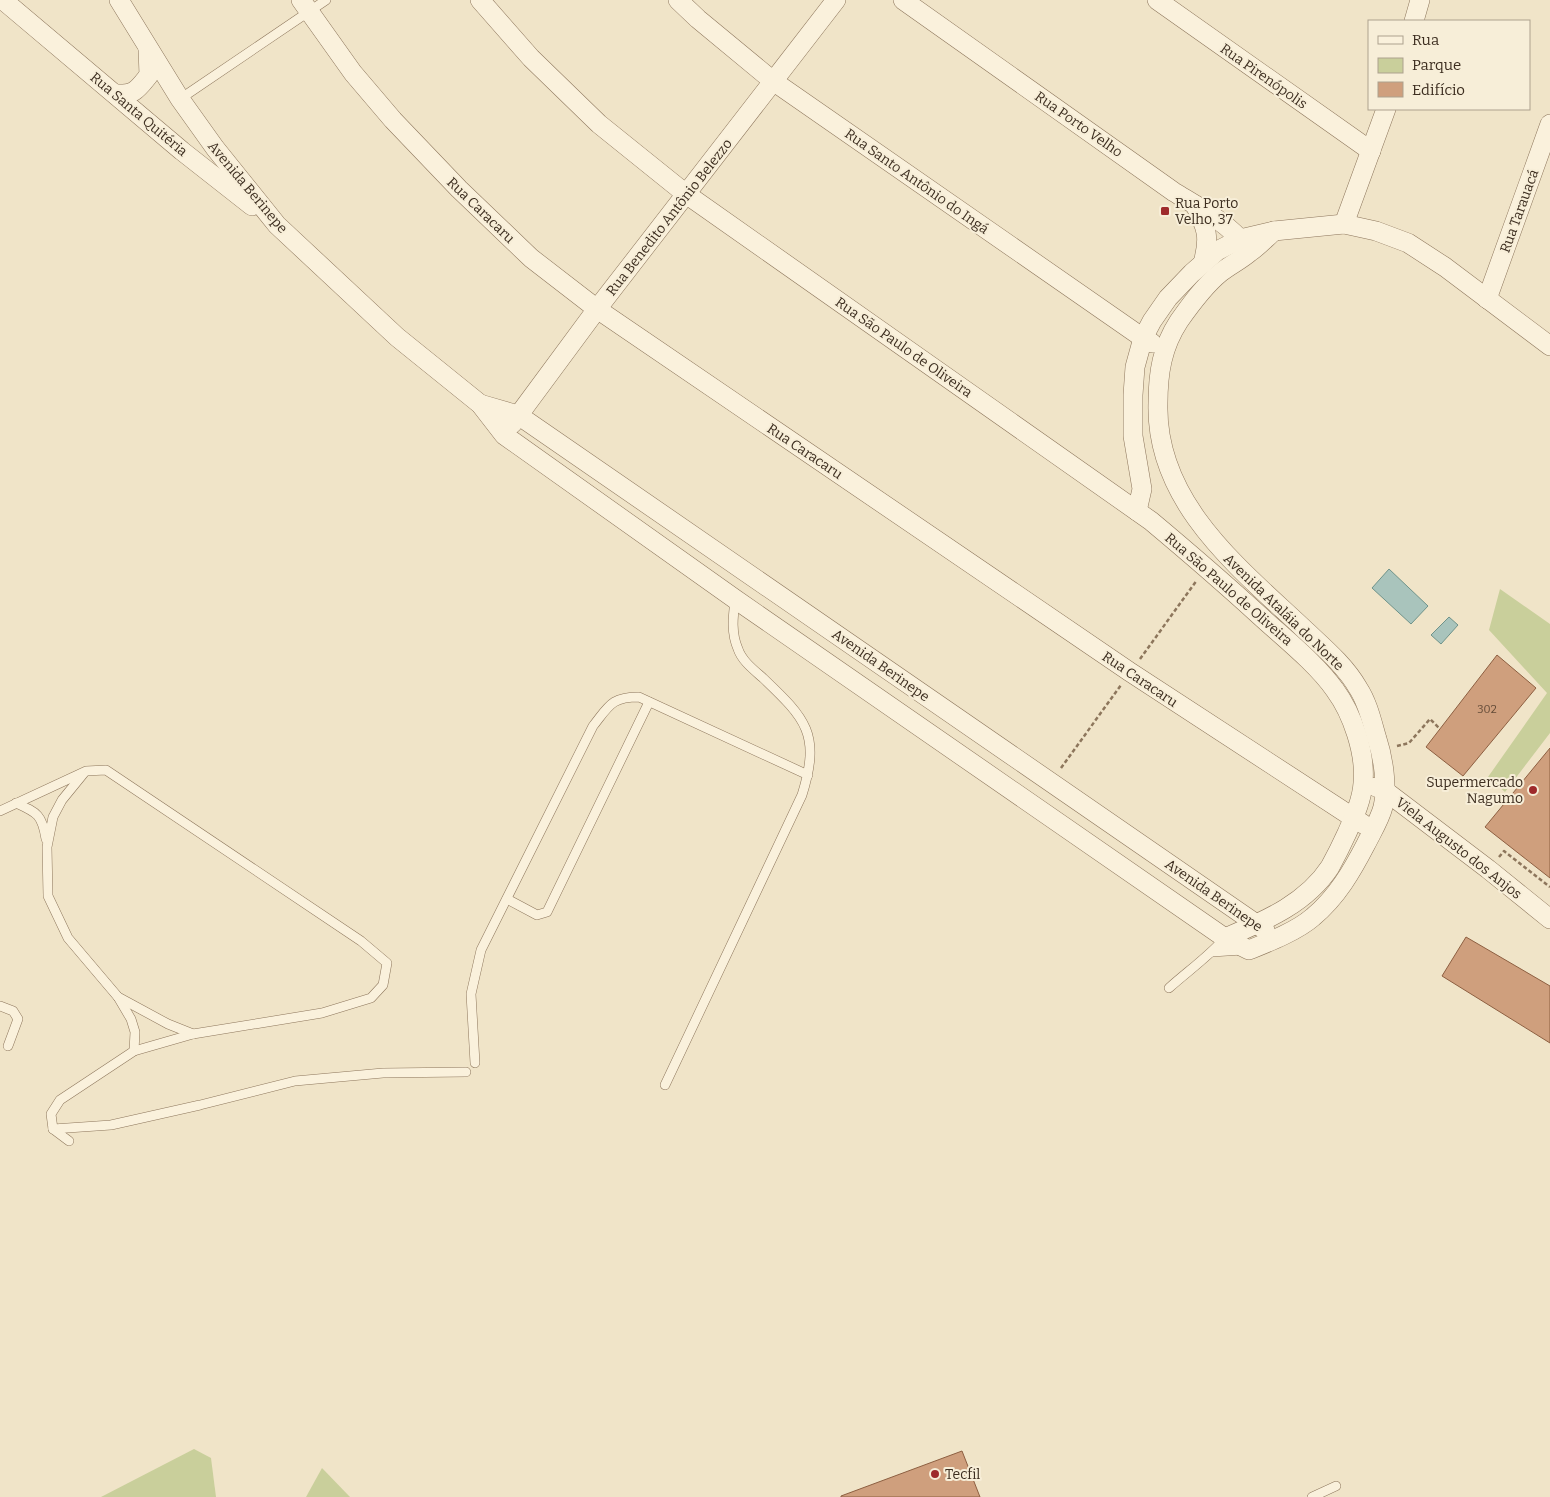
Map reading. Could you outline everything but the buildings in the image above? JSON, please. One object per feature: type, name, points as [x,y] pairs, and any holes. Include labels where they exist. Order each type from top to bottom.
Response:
[{"type":"street","name":"Rua Santa Quitéria","points":[[3,0],[182,151],[277,225]]},
{"type":"street","name":"Avenida Berinepe","points":[[119,0],[180,99],[215,148],[277,225],[397,337],[480,404],[504,435],[735,599],[1225,938],[1249,950]]},
{"type":"street","name":"Rua São Paulo de Oliveira","points":[[480,0],[531,58],[599,124],[686,194],[1137,511],[1207,568],[1305,657],[1334,688]]},
{"type":"street","name":"Rua Santo Antônio do Ingá","points":[[678,0],[698,20],[773,81],[1143,338],[1164,349]]},
{"type":"street","name":"Rua Benedito Antônio Belezzo","points":[[504,435],[597,309],[836,0]]},
{"type":"street","name":"Rua Porto Velho","points":[[903,0],[1174,192],[1220,220],[1246,245]]},
{"type":"street","name":"Rua Pirenópolis","points":[[1157,0],[1371,151]]},
{"type":"street","name":"Rua Caracaru","points":[[305,6],[358,79],[393,120],[458,189],[531,258],[597,309],[1130,672],[1354,819],[1373,829]]},
{"type":"street","points":[[115,94],[129,95],[149,75],[147,46]]},
{"type":"street","points":[[1344,224],[1386,110]]},
{"type":"street","name":"Rua Tarauacá","points":[[1487,299],[1550,124]]},
{"type":"street","points":[[1195,205],[1205,225],[1208,237],[1207,250],[1202,263]]},
{"type":"street","name":"Avenida Ataláia do Norte","points":[[1137,511],[1142,489],[1132,436],[1133,395],[1135,367],[1143,338],[1168,298],[1202,263],[1217,251],[1246,245],[1274,231],[1344,224],[1376,230],[1408,244],[1444,267],[1550,346]]},
{"type":"street","name":"Avenida Ataláia do Norte","points":[[1246,245],[1206,286],[1179,322],[1164,349],[1158,382],[1157,415],[1161,446],[1172,478],[1202,527],[1220,549],[1321,645],[1347,672],[1359,689],[1368,709],[1380,748],[1384,775],[1383,806],[1358,859],[1338,892],[1312,918],[1276,939],[1249,950]]},
{"type":"street","name":"Avenida Berinepe","points":[[480,404],[518,415],[1258,924],[1276,939]]},
{"type":"street","name":"Avenida Ataláia do Norte","points":[[1225,938],[1258,924],[1291,906],[1307,894],[1329,868],[1354,819],[1363,782],[1361,752],[1352,720],[1334,688]]},
{"type":"street","name":"Viela Augusto dos Anjos","points":[[1363,782],[1384,790],[1550,919]]},
{"type":"lane","points":[[180,99],[305,6],[326,0]]},
{"type":"lane","points":[[665,1085],[802,795],[808,775],[811,752],[808,731],[800,716],[738,652],[734,640],[733,626],[735,599]]},
{"type":"lane","points":[[475,1062],[471,994],[481,950],[593,726],[612,703],[624,697],[639,697],[808,775]]},
{"type":"lane","points":[[507,899],[537,915],[547,912],[649,702]]},
{"type":"lane","points":[[1,811],[86,771],[106,770],[361,941],[387,963],[383,985],[371,998],[322,1013],[193,1034],[134,1051],[60,1100],[51,1114],[53,1128],[70,1140]]},
{"type":"lane","points":[[47,847],[52,817],[62,800],[86,771]]},
{"type":"lane","points":[[16,803],[34,811],[44,823],[47,847],[48,896],[68,938],[118,997],[131,1019],[135,1032],[134,1051]]},
{"type":"lane","name":"Avenida Ataláia do Norte","points":[[1169,988],[1212,952],[1225,938]]},
{"type":"lane","name":"Avenida Ataláia do Norte","points":[[1212,952],[1249,950]]},
{"type":"lane","points":[[118,997],[168,1024],[193,1034]]},
{"type":"lane","points":[[0,1006],[13,1012],[18,1020],[8,1046]]},
{"type":"lane","points":[[53,1128],[111,1125],[296,1081],[383,1074],[466,1072]]},
{"type":"lane","points":[[1312,1497],[1336,1486]]},
{"type":"path","points":[[1394,746],[1409,743],[1430,719],[1440,729]]},
{"type":"path","points":[[1488,869],[1504,851],[1550,887]]},
{"type":"green space","points":[[1500,589],[1550,624],[1550,733],[1505,792],[1488,777],[1547,693],[1489,630]]},
{"type":"green space","points":[[194,1449],[211,1458],[216,1497],[101,1497]]},
{"type":"green space","points":[[322,1468],[350,1497],[306,1497]]},
{"type":"water","points":[[1389,569],[1428,606],[1411,624],[1372,588]]},
{"type":"water","points":[[1449,617],[1458,625],[1441,644],[1431,635]]},
{"type":"place","name":"Rua Porto Velho, 37","points":[[1165,211]]},
{"type":"place","name":"Supermercado Nagumo","points":[[1533,790]]},
{"type":"place","name":"Tecfil","points":[[935,1474]]}]
